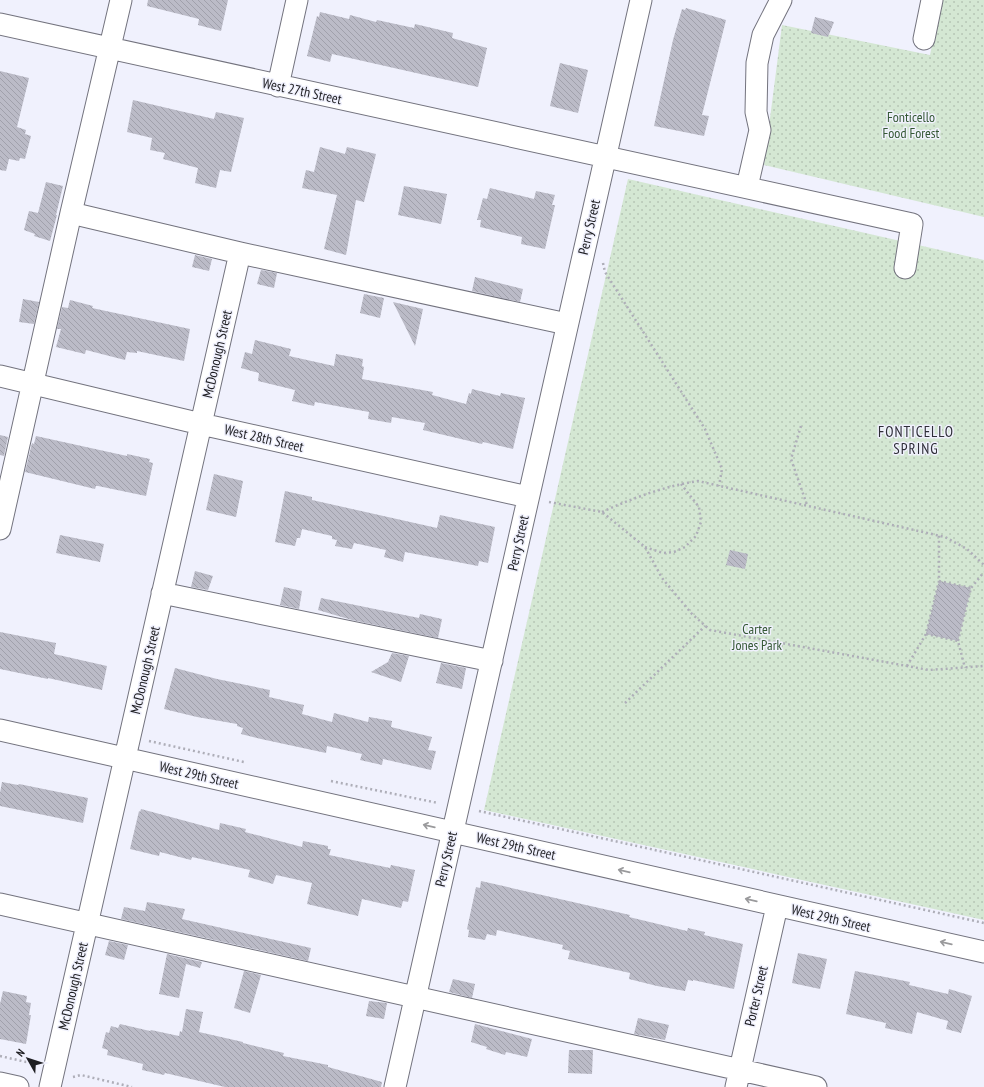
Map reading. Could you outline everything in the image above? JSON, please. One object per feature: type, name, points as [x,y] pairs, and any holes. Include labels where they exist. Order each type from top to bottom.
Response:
[{"type":"street","points":[[0,529],[32,383],[121,0]]},
{"type":"street","points":[[278,86],[297,0]]},
{"type":"street","name":"Perry Street","points":[[395,1087],[641,0]]},
{"type":"street","points":[[746,187],[760,130],[756,112],[756,63],[763,35],[781,0]]},
{"type":"street","points":[[924,39],[932,0]]},
{"type":"street","name":"West 27th Street","points":[[0,24],[912,224],[905,268]]},
{"type":"street","points":[[71,213],[240,253],[567,324]]},
{"type":"street","name":"McDonough Street","points":[[50,1087],[240,253]]},
{"type":"street","name":"West 28th Street","points":[[0,376],[201,424],[528,497]]},
{"type":"street","points":[[162,593],[492,661]]},
{"type":"street","name":"West 29th Street","points":[[0,730],[984,952]]},
{"type":"street","points":[[0,904],[415,996],[738,1079],[816,1087]]},
{"type":"street","name":"Porter Street","points":[[738,1079],[776,906]]},
{"type":"street","points":[[0,1083],[18,1087]]},
{"type":"path","points":[[603,258],[605,272],[705,429],[722,470],[718,486]]},
{"type":"path","points":[[801,426],[791,459],[807,506]]},
{"type":"path","points":[[602,512],[630,499],[681,484],[698,481],[939,535],[967,549],[984,565]]},
{"type":"path","points":[[528,497],[602,512],[645,547],[664,553],[674,552],[684,547],[696,536],[701,522],[699,507],[681,484]]},
{"type":"path","points":[[907,666],[926,634],[939,581],[939,535]]},
{"type":"path","points":[[645,547],[662,578],[692,614],[710,630],[928,670],[984,666]]},
{"type":"path","points":[[965,668],[958,641],[970,588],[984,572]]},
{"type":"path","points":[[939,581],[970,588]]},
{"type":"path","points":[[625,703],[705,626]]},
{"type":"path","points":[[926,634],[958,641]]},
{"type":"path","points":[[145,741],[152,741],[251,763]]},
{"type":"path","points":[[327,781],[440,803]]},
{"type":"path","points":[[478,811],[984,923]]},
{"type":"path","points":[[0,1056],[38,1065]]},
{"type":"path","points":[[70,1077],[81,1075],[132,1087]]},
{"type":"green space","name":"Fonticello Food Forest","points":[[941,0],[984,0],[984,217],[764,165],[782,25],[930,55]]},
{"type":"green space","name":"Carter Jones Park","points":[[628,179],[984,260],[984,920],[484,810]]},
{"type":"building","points":[[148,0],[228,0],[221,31],[198,25],[199,19],[147,6]]},
{"type":"building","points":[[686,8],[726,20],[702,115],[709,116],[704,136],[654,126],[673,40],[682,9],[685,10]]},
{"type":"building","points":[[320,12],[349,19],[350,15],[376,22],[377,20],[414,28],[415,24],[453,33],[452,38],[487,48],[478,87],[332,54],[330,62],[307,56],[317,16],[319,17]]},
{"type":"building","points":[[815,17],[834,22],[828,37],[811,33]]},
{"type":"building","points":[[560,63],[588,70],[578,113],[550,106]]},
{"type":"building","points":[[0,71],[29,78],[17,127],[26,130],[25,134],[31,136],[25,159],[20,158],[19,161],[9,159],[6,171],[0,170]]},
{"type":"building","points":[[133,100],[214,119],[216,112],[244,118],[231,172],[220,170],[216,188],[195,183],[198,168],[163,159],[165,153],[150,150],[152,138],[127,132]]},
{"type":"building","points":[[320,147],[345,154],[347,147],[376,154],[364,202],[356,200],[346,255],[324,249],[337,195],[302,188],[306,170],[314,172]]},
{"type":"building","points":[[46,182],[63,186],[50,241],[34,236],[35,234],[24,230],[29,211],[38,213]]},
{"type":"building","points":[[404,186],[447,194],[441,224],[398,215]]},
{"type":"building","points":[[490,188],[534,199],[536,191],[555,195],[552,205],[555,205],[545,249],[521,244],[522,237],[480,227],[481,220],[477,220],[483,198],[487,199]]},
{"type":"building","points":[[195,255],[212,259],[209,271],[192,267]]},
{"type":"building","points":[[261,270],[277,273],[274,288],[257,284]]},
{"type":"building","points":[[475,277],[523,289],[520,302],[472,291]]},
{"type":"building","points":[[364,294],[384,298],[380,318],[360,313]]},
{"type":"building","points":[[23,299],[39,302],[34,324],[19,322]]},
{"type":"building","points":[[70,300],[93,306],[92,308],[190,329],[184,361],[137,351],[137,353],[127,352],[125,360],[86,350],[85,354],[56,347],[61,329],[57,329],[62,307],[68,308]]},
{"type":"building","points":[[393,302],[423,309],[415,346]]},
{"type":"building","points":[[255,340],[291,349],[289,356],[334,366],[336,354],[363,359],[362,366],[364,367],[362,379],[433,392],[432,395],[466,404],[469,393],[471,394],[472,389],[500,396],[501,393],[525,398],[513,449],[483,442],[482,444],[423,430],[425,423],[392,417],[391,423],[368,419],[369,412],[315,402],[314,406],[292,401],[295,390],[258,381],[259,373],[241,368],[245,352],[252,354]]},
{"type":"building","points":[[0,435],[8,437],[4,456],[0,455]]},
{"type":"building","points":[[36,436],[127,456],[127,454],[150,459],[149,462],[153,463],[146,496],[98,486],[96,486],[95,489],[25,472],[32,443],[34,444]]},
{"type":"building","points":[[214,474],[243,481],[236,517],[206,510]]},
{"type":"building","points":[[285,491],[312,497],[312,500],[437,528],[440,515],[495,527],[488,563],[479,561],[478,566],[405,552],[403,562],[384,557],[386,550],[354,543],[352,549],[335,546],[337,540],[332,539],[332,536],[302,529],[300,538],[297,538],[295,546],[275,542]]},
{"type":"building","points":[[60,535],[104,544],[100,562],[56,553]]},
{"type":"building","points":[[730,550],[748,554],[745,569],[726,565]]},
{"type":"building","points":[[195,571],[213,576],[208,590],[191,587]]},
{"type":"building","points":[[939,581],[971,588],[958,641],[926,634]]},
{"type":"building","points":[[284,587],[302,591],[299,609],[280,605]]},
{"type":"building","points":[[321,598],[419,618],[420,614],[442,619],[438,638],[352,620],[318,610]]},
{"type":"building","points":[[0,632],[56,643],[54,654],[107,666],[102,690],[0,669]]},
{"type":"building","points":[[392,653],[409,656],[401,682],[371,672],[388,662]]},
{"type":"building","points":[[441,663],[466,668],[462,689],[436,683]]},
{"type":"building","points":[[175,668],[217,679],[270,690],[269,697],[304,705],[302,714],[332,722],[334,713],[368,722],[369,717],[392,721],[391,727],[432,737],[428,750],[436,751],[431,770],[383,759],[382,765],[360,760],[362,754],[327,746],[326,753],[261,739],[241,734],[243,728],[237,726],[237,724],[164,709]]},
{"type":"building","points":[[2,782],[88,798],[83,823],[0,806]]},
{"type":"building","points":[[141,809],[219,830],[220,823],[246,829],[245,832],[302,847],[303,841],[328,846],[328,849],[331,849],[329,855],[390,868],[391,865],[415,870],[408,902],[403,901],[401,908],[362,899],[358,916],[307,904],[312,883],[276,875],[273,884],[248,877],[250,870],[192,857],[191,860],[160,852],[159,856],[130,849],[139,811],[140,812]]},
{"type":"building","points":[[481,881],[630,915],[629,917],[687,931],[688,928],[705,932],[704,935],[743,944],[734,989],[693,980],[688,980],[685,991],[657,986],[629,979],[630,973],[568,959],[570,951],[562,949],[563,945],[497,930],[496,936],[487,934],[485,940],[468,937],[469,930],[467,929],[476,887],[480,888]]},
{"type":"building","points":[[147,902],[185,909],[182,919],[311,948],[308,961],[121,919],[124,907],[145,911]]},
{"type":"building","points":[[109,941],[128,945],[124,960],[105,955]]},
{"type":"building","points":[[798,953],[827,959],[820,989],[792,983]]},
{"type":"building","points":[[167,954],[202,962],[200,968],[186,964],[179,998],[159,994]]},
{"type":"building","points":[[244,971],[261,975],[250,1013],[234,1008]]},
{"type":"building","points":[[855,971],[910,982],[909,985],[948,994],[949,989],[972,996],[961,1033],[946,1029],[948,1021],[917,1012],[912,1034],[885,1028],[886,1023],[846,1014]]},
{"type":"building","points":[[453,979],[475,984],[472,998],[449,992]]},
{"type":"building","points":[[3,991],[27,996],[26,1002],[31,1003],[29,1015],[31,1015],[26,1044],[0,1039],[0,1004]]},
{"type":"building","points":[[369,1001],[387,1003],[384,1019],[366,1016]]},
{"type":"building","points":[[186,1009],[203,1012],[199,1032],[284,1053],[283,1056],[328,1065],[328,1067],[382,1082],[381,1087],[225,1087],[165,1073],[164,1075],[142,1070],[143,1064],[107,1055],[108,1050],[102,1048],[106,1032],[109,1033],[111,1026],[118,1028],[120,1024],[179,1036],[180,1031],[182,1032]]},
{"type":"building","points":[[638,1018],[669,1025],[665,1040],[634,1034]]},
{"type":"building","points":[[475,1024],[532,1039],[527,1057],[506,1052],[505,1055],[471,1042]]},
{"type":"building","points":[[569,1050],[593,1050],[592,1074],[568,1073]]},
{"type":"district","name":"FONTICELLO SPRING","points":[[916,440]]}]
